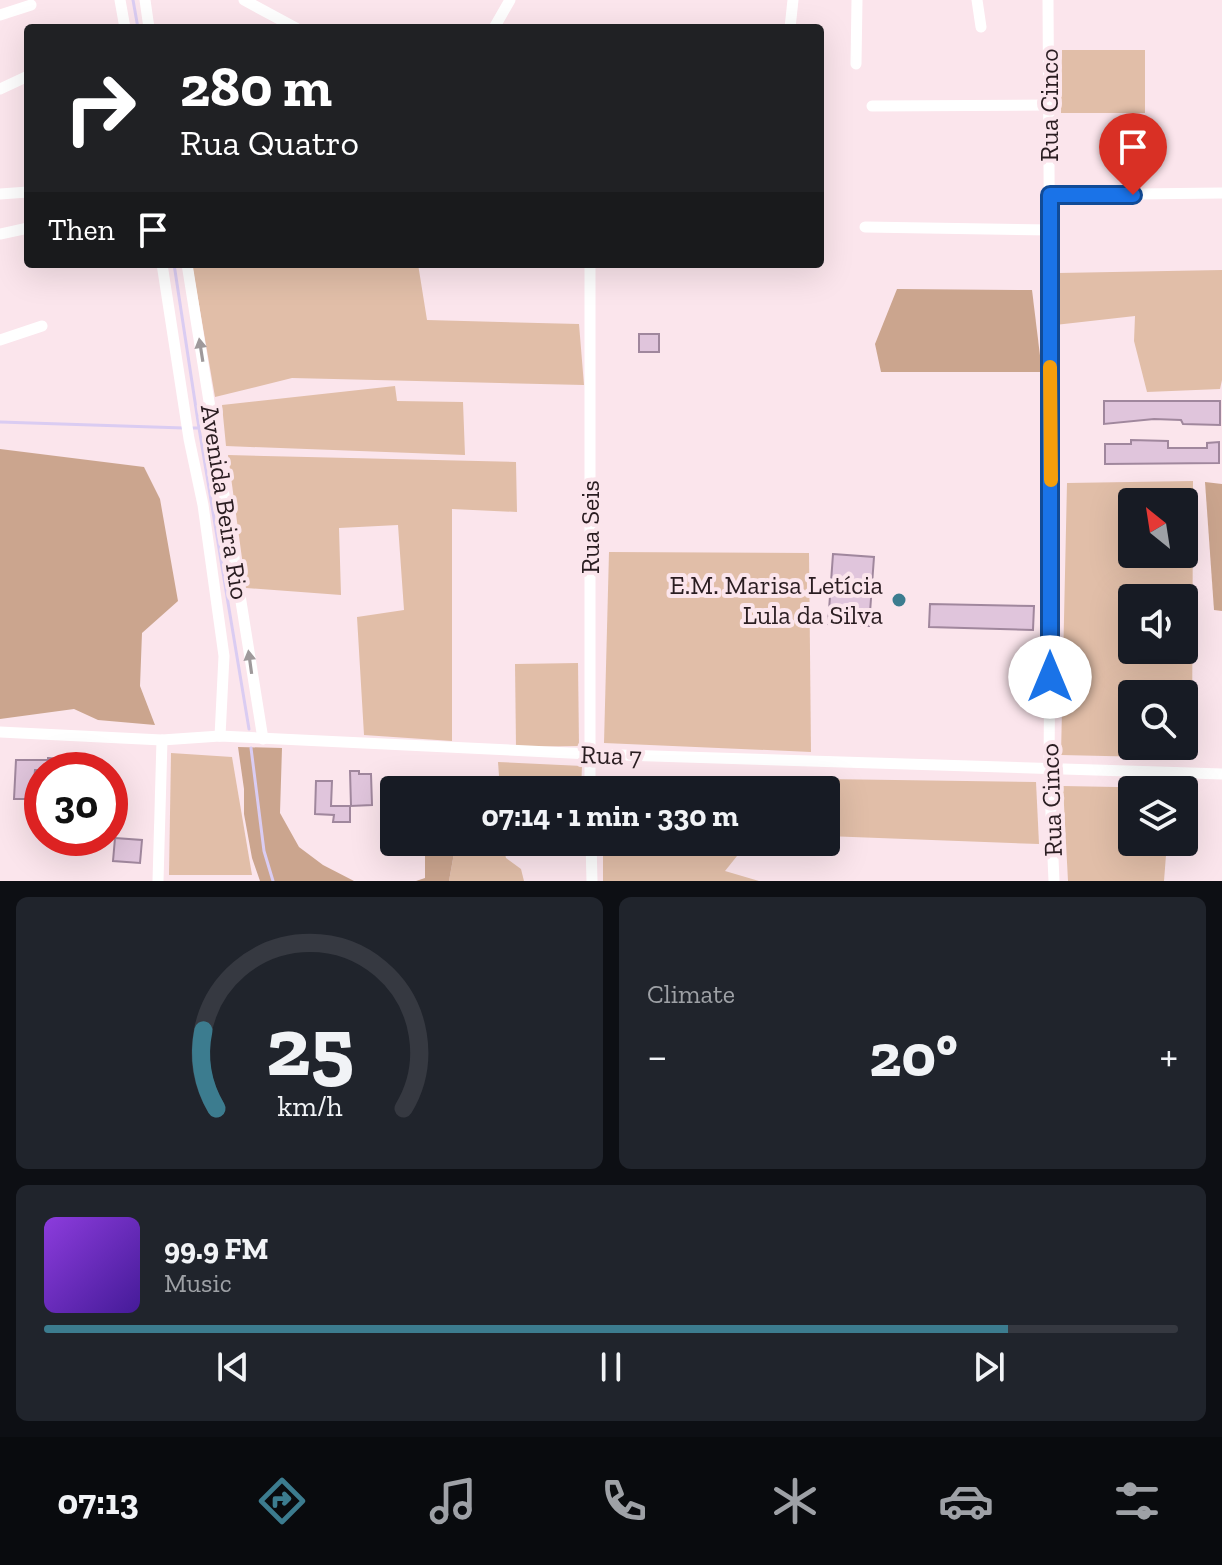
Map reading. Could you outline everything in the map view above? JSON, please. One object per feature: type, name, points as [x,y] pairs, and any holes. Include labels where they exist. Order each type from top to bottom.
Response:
[{"type":"street","points":[[120,0],[124,24]]},
{"type":"street","points":[[145,0],[148,24]]},
{"type":"street","points":[[244,0],[289,24]]},
{"type":"street","points":[[496,24],[510,0]]},
{"type":"street","points":[[790,24],[793,0]]},
{"type":"street","points":[[856,64],[857,0]]},
{"type":"street","points":[[977,0],[981,27]]},
{"type":"street","name":"Rua Cinco","points":[[1048,0],[1049,768],[1054,881]]},
{"type":"street","points":[[0,15],[31,5]]},
{"type":"street","points":[[0,89],[24,78]]},
{"type":"street","points":[[872,106],[1049,105]]},
{"type":"street","points":[[0,194],[24,192]]},
{"type":"street","points":[[1050,195],[1222,193]]},
{"type":"street","points":[[865,227],[1050,230]]},
{"type":"street","points":[[0,234],[24,229]]},
{"type":"street","name":"Avenida Beira Rio","points":[[163,268],[188,428],[213,504],[263,739]]},
{"type":"street","name":"Avenida Beira Rio","points":[[187,268],[213,504],[224,656],[220,736]]},
{"type":"street","name":"Rua Seis","points":[[590,268],[590,776]]},
{"type":"street","points":[[0,340],[42,326]]},
{"type":"street","name":"Rua 7","points":[[0,732],[162,740],[220,736],[590,754],[1222,774]]},
{"type":"street","points":[[158,881],[162,740]]},
{"type":"street","points":[[591,856],[592,881]]},
{"type":"shaded area","points":[[1062,50],[1145,50],[1145,113],[1061,113]]},
{"type":"shaded area","points":[[193,268],[419,268],[427,320],[579,324],[584,385],[292,378],[215,397]]},
{"type":"shaded area","points":[[1222,270],[1220,389],[1147,392],[1134,341],[1135,316],[1055,325],[1058,273]]},
{"type":"shaded area","points":[[897,289],[1032,290],[1042,372],[881,372],[875,344]]},
{"type":"shaded area","points":[[395,386],[397,401],[463,402],[465,455],[226,446],[222,405]]},
{"type":"shaded area","points":[[0,449],[144,467],[160,499],[178,601],[142,633],[140,686],[155,725],[98,720],[74,709],[0,719]]},
{"type":"shaded area","points":[[228,455],[516,462],[517,512],[452,509],[452,741],[364,735],[357,617],[404,610],[398,525],[339,528],[341,595],[246,588]]},
{"type":"shaded area","points":[[1193,481],[1193,488],[1118,488],[1118,568],[1193,568],[1193,584],[1118,584],[1118,664],[1192,664],[1192,680],[1118,680],[1118,756],[1061,755],[1067,483]]},
{"type":"shaded area","points":[[1205,482],[1222,484],[1222,611],[1214,610]]},
{"type":"shaded area","points":[[609,552],[809,553],[811,752],[604,743]]},
{"type":"shaded area","points":[[578,663],[579,746],[516,747],[515,664]]},
{"type":"shaded area","points":[[238,747],[282,748],[280,813],[299,847],[323,865],[354,881],[260,881],[252,858],[244,814]]},
{"type":"shaded area","points":[[171,753],[232,757],[252,875],[169,875]]},
{"type":"shaded area","points":[[498,762],[582,766],[582,776],[499,776]]},
{"type":"shaded area","points":[[840,779],[1036,782],[1039,844],[840,837]]},
{"type":"shaded area","points":[[1063,786],[1118,787],[1118,856],[1166,856],[1164,881],[1068,881]]},
{"type":"shaded area","points":[[425,856],[453,856],[449,881],[416,881],[425,878]]},
{"type":"shaded area","points":[[453,856],[506,856],[521,869],[524,881],[449,881]]},
{"type":"shaded area","points":[[603,856],[737,856],[725,871],[759,881],[603,881]]},
{"type":"building","points":[[639,334],[659,334],[659,352],[639,352]]},
{"type":"building","points":[[1104,401],[1220,401],[1220,425],[1154,419],[1104,424]]},
{"type":"building","points":[[1131,440],[1168,441],[1168,448],[1207,448],[1207,443],[1219,442],[1219,463],[1105,464],[1105,444],[1131,444]]},
{"type":"building","points":[[833,554],[874,557],[869,626],[828,624]]},
{"type":"building","points":[[930,604],[1034,606],[1033,630],[929,627]]},
{"type":"building","points":[[16,760],[24,760],[24,799],[14,799]]},
{"type":"building","points":[[350,771],[371,774],[372,805],[351,806]]},
{"type":"building","points":[[316,781],[332,781],[331,806],[350,806],[350,822],[333,822],[334,815],[315,814]]},
{"type":"building","points":[[128,839],[142,840],[140,863],[113,861],[113,856],[128,856]]},
{"type":"waterway","points":[[133,0],[137,24]]},
{"type":"waterway","points":[[175,268],[199,428]]},
{"type":"waterway","points":[[0,422],[184,428]]},
{"type":"waterway","points":[[192,428],[199,428],[249,729]]},
{"type":"waterway","points":[[251,748],[264,851],[273,881]]},
{"type":"slow traffic","points":[[1050,367],[1051,480]]},
{"type":"place","name":"E.M. Marisa Letícia Lula da Silva","points":[[899,600]]},
{"type":"route","points":[[1050,677],[1050,195],[1133,195]]}]
